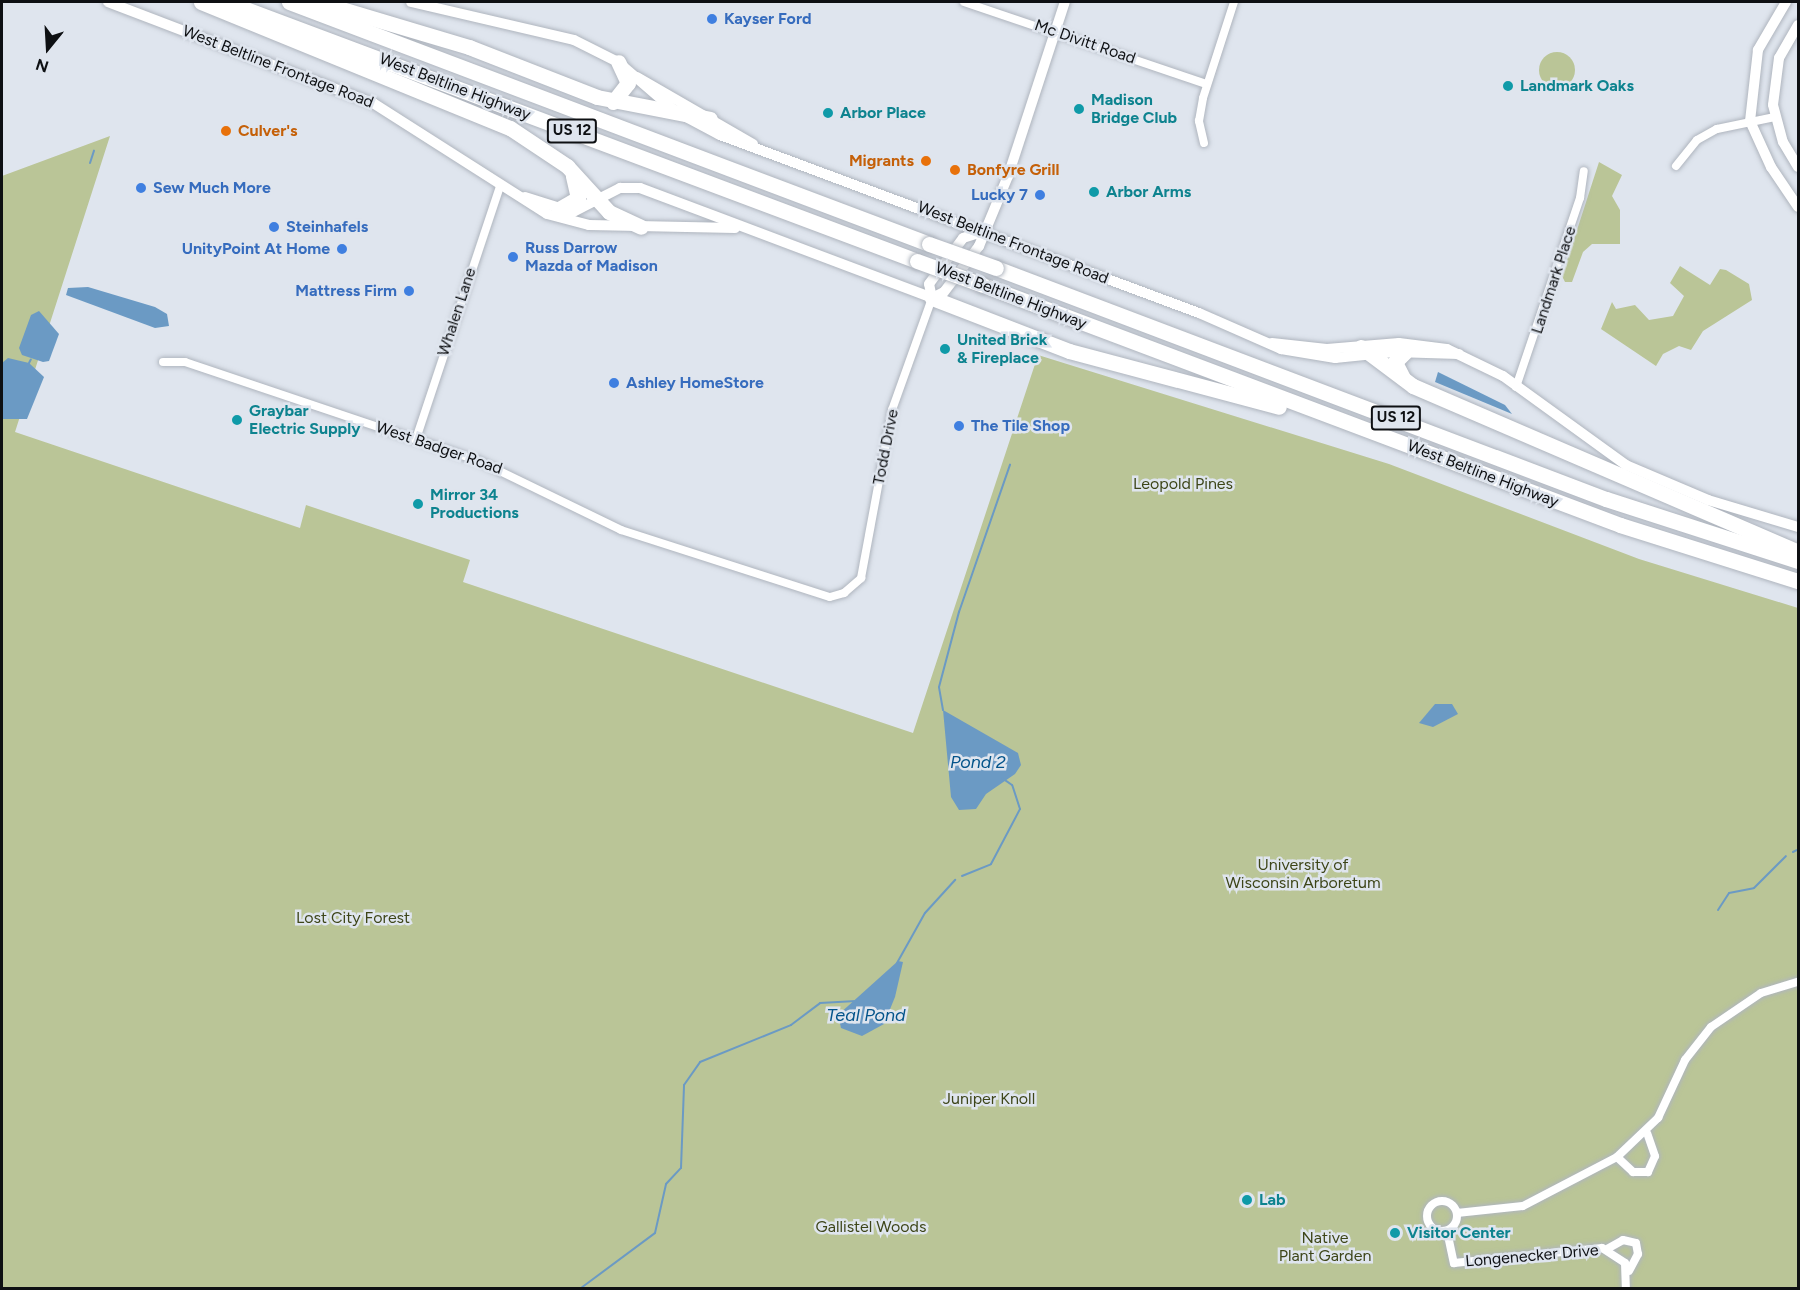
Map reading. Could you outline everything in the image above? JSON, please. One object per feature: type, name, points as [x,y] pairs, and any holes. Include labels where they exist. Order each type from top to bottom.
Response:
[{"type":"highway","points":[[201,2],[510,128],[567,166],[618,218],[641,227]]},
{"type":"highway","name":"West Beltline Highway","points":[[227,2],[1669,543],[1798,581]]},
{"type":"highway","name":"West Beltline Highway","points":[[289,2],[1606,499],[1798,561]]},
{"type":"highway","points":[[317,2],[469,47],[613,102],[675,111],[710,119]]},
{"type":"highway","points":[[613,102],[628,83],[618,63]]},
{"type":"highway","points":[[559,209],[573,203],[579,191],[567,166]]},
{"type":"highway","points":[[932,298],[1077,354],[1403,444]]},
{"type":"highway","points":[[1367,350],[1405,381],[1798,552]]},
{"type":"highway","points":[[1405,352],[1395,367],[1405,381]]},
{"type":"street","name":"West Beltline Frontage Road","points":[[108,2],[373,103],[441,142],[525,204],[567,221],[641,227],[735,228]]},
{"type":"street","name":"West Beltline Frontage Road","points":[[411,2],[462,18],[563,36],[618,63],[675,111],[720,135],[753,144],[1312,357],[1425,345],[1459,354],[1516,387],[1587,440],[1647,476],[1798,527]]},
{"type":"street","name":"Mc Divitt Road","points":[[964,2],[1206,84]]},
{"type":"street","name":"Todd Drive","points":[[932,298],[944,292],[979,246],[981,232],[1003,193],[1065,2]]},
{"type":"street","points":[[1204,143],[1199,121],[1206,84],[1234,2]]},
{"type":"street","points":[[1786,2],[1758,50],[1750,122],[1771,167],[1798,207]]},
{"type":"street","points":[[1798,25],[1779,58],[1775,117],[1798,166]]},
{"type":"street","name":"West Beltline Frontage Road","points":[[637,77],[753,144]]},
{"type":"street","points":[[1676,165],[1697,140],[1750,122],[1775,117]]},
{"type":"street","name":"Landmark Place","points":[[1516,387],[1580,198],[1584,171]]},
{"type":"street","name":"West Beltline Frontage Road","points":[[500,186],[559,209],[573,212],[620,188],[640,188],[735,228],[932,298]]},
{"type":"street","name":"Whalen Lane","points":[[416,439],[500,186]]},
{"type":"street","name":"Todd Drive","points":[[844,593],[861,578],[892,410],[932,298],[929,284],[963,238],[981,232]]},
{"type":"street","name":"West Beltline Frontage Road","points":[[1367,350],[1459,354]]},
{"type":"street","name":"West Badger Road","points":[[163,362],[185,362],[513,473],[628,532],[817,595],[844,593]]},
{"type":"street","points":[[1457,1213],[1447,1231],[1433,1229],[1428,1210],[1444,1201],[1457,1213],[1523,1206],[1617,1156],[1647,1133],[1685,1060],[1711,1027],[1761,993],[1798,982]]},
{"type":"street","points":[[1617,1156],[1633,1172],[1648,1172],[1655,1156],[1647,1133]]},
{"type":"street","name":"Longenecker Drive","points":[[1447,1231],[1454,1263],[1607,1250]]},
{"type":"street","points":[[1626,1288],[1629,1270],[1638,1254],[1636,1243],[1623,1240],[1607,1250],[1629,1270]]},
{"type":"green space","points":[[1557,52],[1570,57],[1575,70],[1570,83],[1557,88],[1544,83],[1539,70],[1544,57]]},
{"type":"green space","name":"University of Wisconsin Arboretum","points":[[110,136],[15,432],[300,528],[306,505],[470,560],[463,582],[913,733],[1038,355],[1389,464],[1639,559],[1798,608],[1798,1288],[2,1288],[2,176]]},
{"type":"green space","points":[[1599,162],[1622,175],[1612,196],[1620,210],[1620,244],[1592,244],[1583,252],[1572,282],[1565,282],[1562,276]]},
{"type":"green space","points":[[1680,266],[1710,285],[1720,269],[1726,270],[1749,284],[1752,300],[1703,331],[1691,350],[1679,346],[1663,354],[1656,366],[1601,329],[1612,302],[1616,309],[1635,305],[1649,320],[1673,316],[1684,296],[1670,283]]},
{"type":"water","points":[[88,287],[155,307],[167,314],[169,326],[155,328],[66,295],[68,288]]},
{"type":"water","points":[[39,311],[59,334],[49,361],[43,362],[22,355],[19,348],[31,315]]},
{"type":"water","points":[[8,358],[29,363],[44,377],[27,419],[2,419],[2,363]]},
{"type":"water","points":[[1438,372],[1505,405],[1512,414],[1435,382]]},
{"type":"water","points":[[1435,704],[1452,704],[1458,714],[1433,727],[1419,723]]},
{"type":"water","name":"Pond 2","points":[[943,710],[1018,753],[1021,765],[1015,774],[986,794],[976,809],[959,810],[951,797]]},
{"type":"water","name":"Teal Pond","points":[[898,961],[903,962],[895,997],[884,1024],[862,1036],[841,1028],[838,1015]]},
{"type":"waterway","points":[[90,163],[94,151]]},
{"type":"waterway","points":[[29,363],[31,359]]},
{"type":"waterway","points":[[943,710],[939,687],[959,612],[1010,465]]},
{"type":"waterway","points":[[962,876],[991,864],[1020,809],[1012,785],[1002,778]]},
{"type":"waterway","points":[[1793,852],[1797,850]]},
{"type":"waterway","points":[[1718,910],[1729,893],[1754,888],[1786,856]]},
{"type":"waterway","points":[[897,963],[925,913],[955,880]]},
{"type":"waterway","points":[[581,1288],[655,1233],[666,1184],[681,1168],[684,1085],[700,1062],[791,1025],[820,1003],[856,1001]]},
{"type":"place","name":"Kayser Ford","points":[[712,19]]},
{"type":"place","name":"Landmark Oaks","points":[[1508,86]]},
{"type":"place","name":"Madison Bridge Club","points":[[1079,109]]},
{"type":"place","name":"Arbor Place","points":[[828,113]]},
{"type":"place","name":"Culver's","points":[[226,131]]},
{"type":"place","name":"Migrants","points":[[926,161]]},
{"type":"place","name":"Bonfyre Grill","points":[[955,170]]},
{"type":"place","name":"Sew Much More","points":[[141,188]]},
{"type":"place","name":"Arbor Arms","points":[[1094,192]]},
{"type":"place","name":"Lucky 7","points":[[1040,195]]},
{"type":"place","name":"Steinhafels","points":[[274,227]]},
{"type":"place","name":"UnityPoint At Home","points":[[342,249]]},
{"type":"place","name":"Russ Darrow Mazda of Madison","points":[[513,257]]},
{"type":"place","name":"Mattress Firm","points":[[409,291]]},
{"type":"place","name":"United Brick & Fireplace","points":[[945,349]]},
{"type":"place","name":"Ashley HomeStore","points":[[614,383]]},
{"type":"place","name":"Graybar Electric Supply","points":[[237,420]]},
{"type":"place","name":"The Tile Shop","points":[[959,426]]},
{"type":"place","name":"Mirror 34 Productions","points":[[418,504]]},
{"type":"place","name":"Lab","points":[[1247,1200]]},
{"type":"place","name":"Visitor Center","points":[[1395,1233]]},
{"type":"park label","name":"Leopold Pines","points":[[1183,484]]},
{"type":"park label","name":"Lost City Forest","points":[[353,918]]},
{"type":"park label","name":"Juniper Knoll","points":[[989,1099]]},
{"type":"park label","name":"Gallistel Woods","points":[[871,1227]]},
{"type":"park label","name":"Native Plant Garden","points":[[1325,1247]]}]
